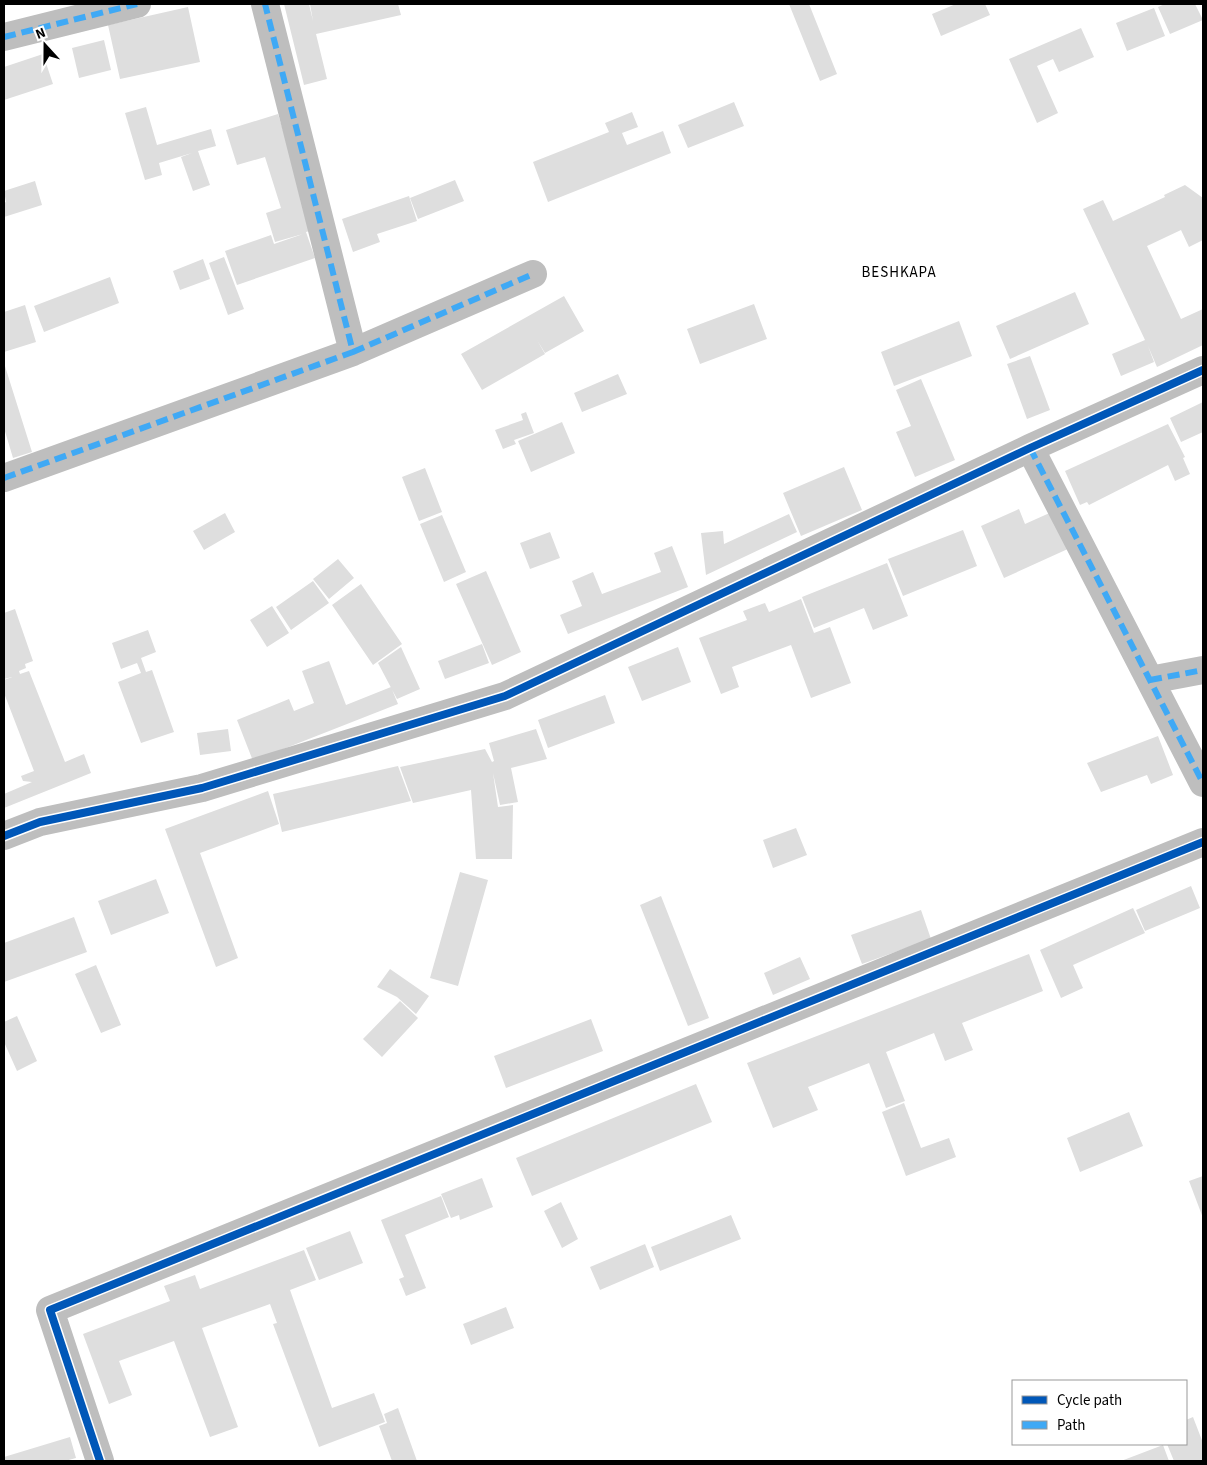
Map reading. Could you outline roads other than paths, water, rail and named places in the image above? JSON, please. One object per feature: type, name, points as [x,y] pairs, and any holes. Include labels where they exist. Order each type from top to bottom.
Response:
[{"type":"street","points":[[4,38],[137,4]]},
{"type":"street","points":[[265,4],[353,352]]},
{"type":"street","points":[[4,478],[353,352],[534,274]]},
{"type":"street","points":[[4,836],[40,822],[202,788],[505,696],[1030,448],[1203,370]]},
{"type":"street","points":[[1030,448],[1203,782]]},
{"type":"street","points":[[1150,680],[1203,670]]},
{"type":"street","points":[[100,1461],[50,1310],[1203,842]]},
{"type":"district","name":"BESHKAPA","points":[[899,272]]}]
